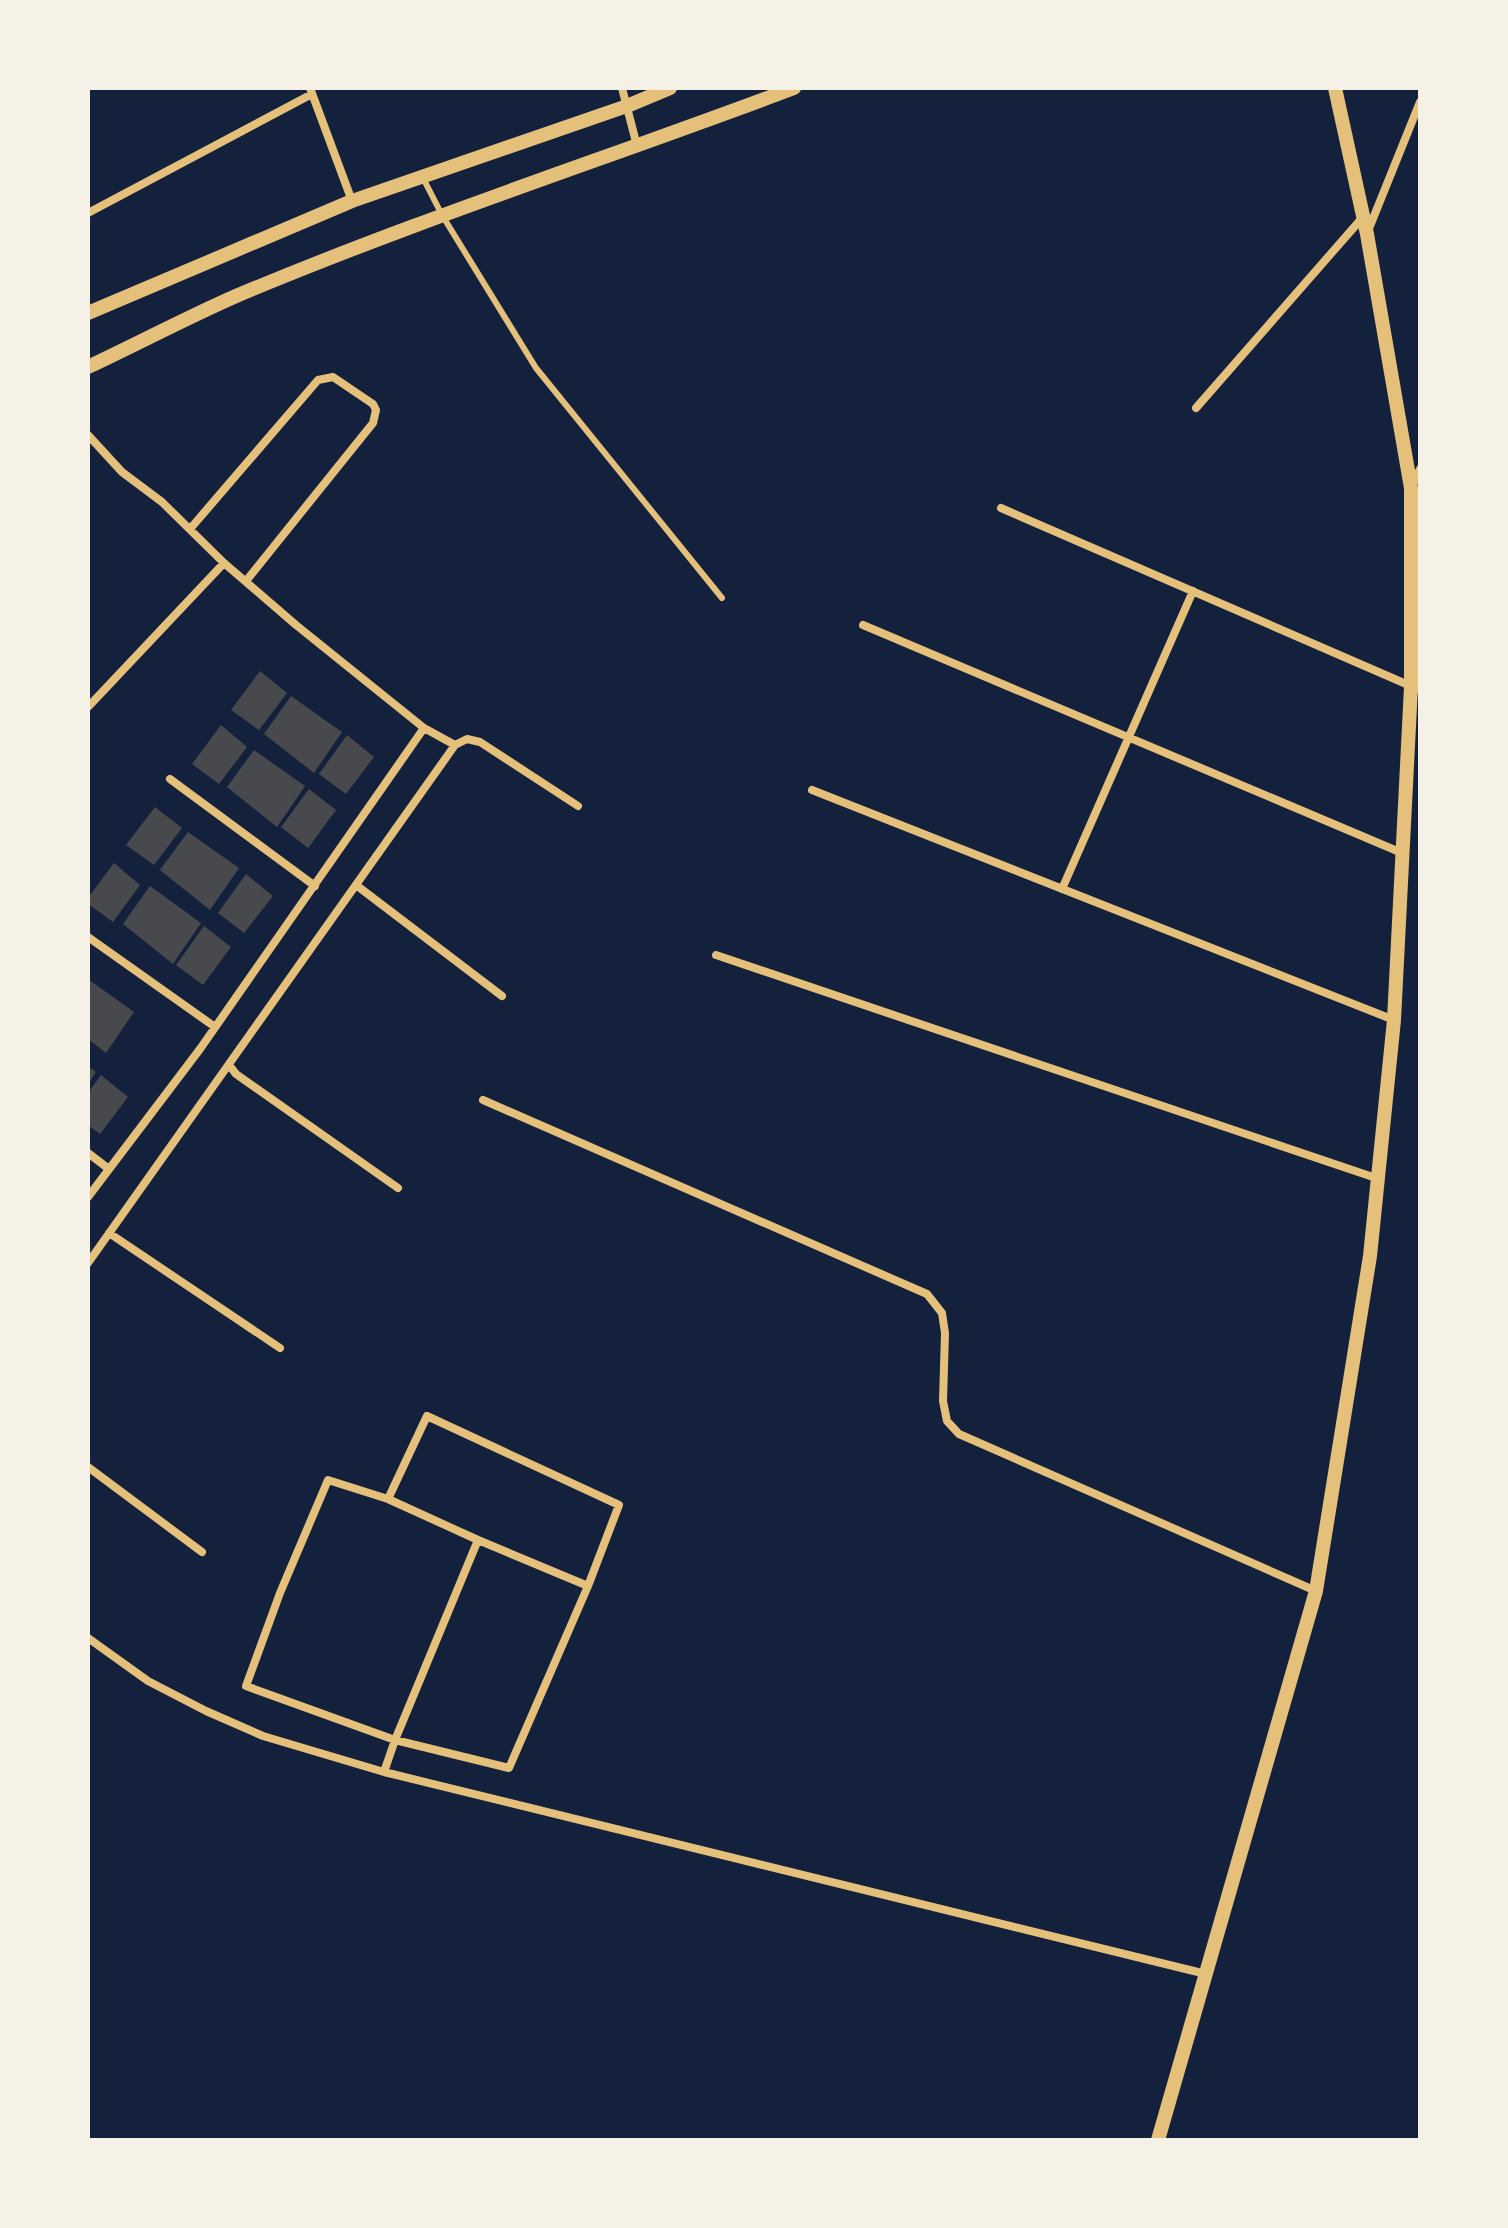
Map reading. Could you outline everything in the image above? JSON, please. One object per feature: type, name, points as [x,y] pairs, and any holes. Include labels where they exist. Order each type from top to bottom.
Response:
[{"type":"street","points":[[622,88],[637,147]]},
{"type":"street","points":[[88,313],[352,201],[627,106],[670,88]]},
{"type":"street","points":[[88,367],[234,297],[442,215],[794,88]]},
{"type":"street","points":[[1158,2140],[1316,1591],[1370,1256],[1394,1020],[1402,853],[1416,689],[1411,488],[1367,234],[1335,88]]},
{"type":"street","points":[[88,213],[311,91],[352,201]]},
{"type":"street","points":[[1367,234],[1420,102]]},
{"type":"street","points":[[1196,408],[1363,216]]},
{"type":"street","points":[[190,529],[318,380],[333,377],[373,404],[376,410],[373,423],[246,581]]},
{"type":"street","points":[[88,435],[122,472],[162,502],[224,563],[296,625],[424,728],[455,745]]},
{"type":"street","points":[[1411,488],[1420,469]]},
{"type":"street","points":[[1001,508],[1416,689]]},
{"type":"street","points":[[88,707],[224,563]]},
{"type":"street","points":[[1062,889],[1193,591]]},
{"type":"street","points":[[863,625],[1402,853]]},
{"type":"street","points":[[88,1197],[215,1027],[424,728]]},
{"type":"street","points":[[88,1263],[455,745],[467,739],[480,742],[578,806]]},
{"type":"street","points":[[170,779],[315,886]]},
{"type":"street","points":[[812,790],[1394,1020]]},
{"type":"street","points":[[356,885],[502,996]]},
{"type":"street","points":[[88,937],[215,1027]]},
{"type":"street","points":[[716,955],[1380,1179]]},
{"type":"street","points":[[229,1065],[236,1074],[398,1188]]},
{"type":"street","points":[[483,1100],[927,1294],[942,1313],[945,1333],[943,1401],[947,1421],[959,1434],[1316,1591]]},
{"type":"street","points":[[88,1153],[109,1169]]},
{"type":"street","points":[[109,1233],[280,1348]]},
{"type":"street","points":[[388,1499],[427,1416],[619,1505],[588,1586],[509,1768],[395,1740],[246,1686],[280,1593],[328,1480],[388,1499],[588,1586]]},
{"type":"street","points":[[88,1467],[202,1552]]},
{"type":"street","points":[[384,1772],[478,1540]]},
{"type":"street","points":[[88,1638],[148,1681],[263,1736],[384,1772],[1206,1974]]},
{"type":"lane","points":[[422,176],[442,215],[536,368],[722,598]]},
{"type":"building","points":[[260,671],[287,693],[259,730],[231,710]]},
{"type":"building","points":[[291,696],[342,732],[314,773],[264,734]]},
{"type":"building","points":[[221,725],[247,747],[219,784],[192,764]]},
{"type":"building","points":[[347,735],[374,757],[346,794],[319,774]]},
{"type":"building","points":[[254,750],[305,786],[277,827],[227,787]]},
{"type":"building","points":[[309,789],[336,810],[308,848],[281,827]]},
{"type":"building","points":[[155,807],[182,828],[154,865],[126,845]]},
{"type":"building","points":[[188,832],[239,868],[210,910],[160,870]]},
{"type":"building","points":[[114,863],[140,885],[113,922],[88,904],[88,898]]},
{"type":"building","points":[[246,874],[273,896],[244,933],[218,913]]},
{"type":"building","points":[[150,886],[201,923],[173,964],[123,924]]},
{"type":"building","points":[[204,926],[231,947],[203,985],[176,965]]},
{"type":"building","points":[[88,979],[134,1012],[106,1053],[88,1039]]},
{"type":"building","points":[[88,1066],[96,1072],[88,1084]]},
{"type":"building","points":[[101,1075],[128,1097],[100,1134],[88,1125],[88,1093]]}]
